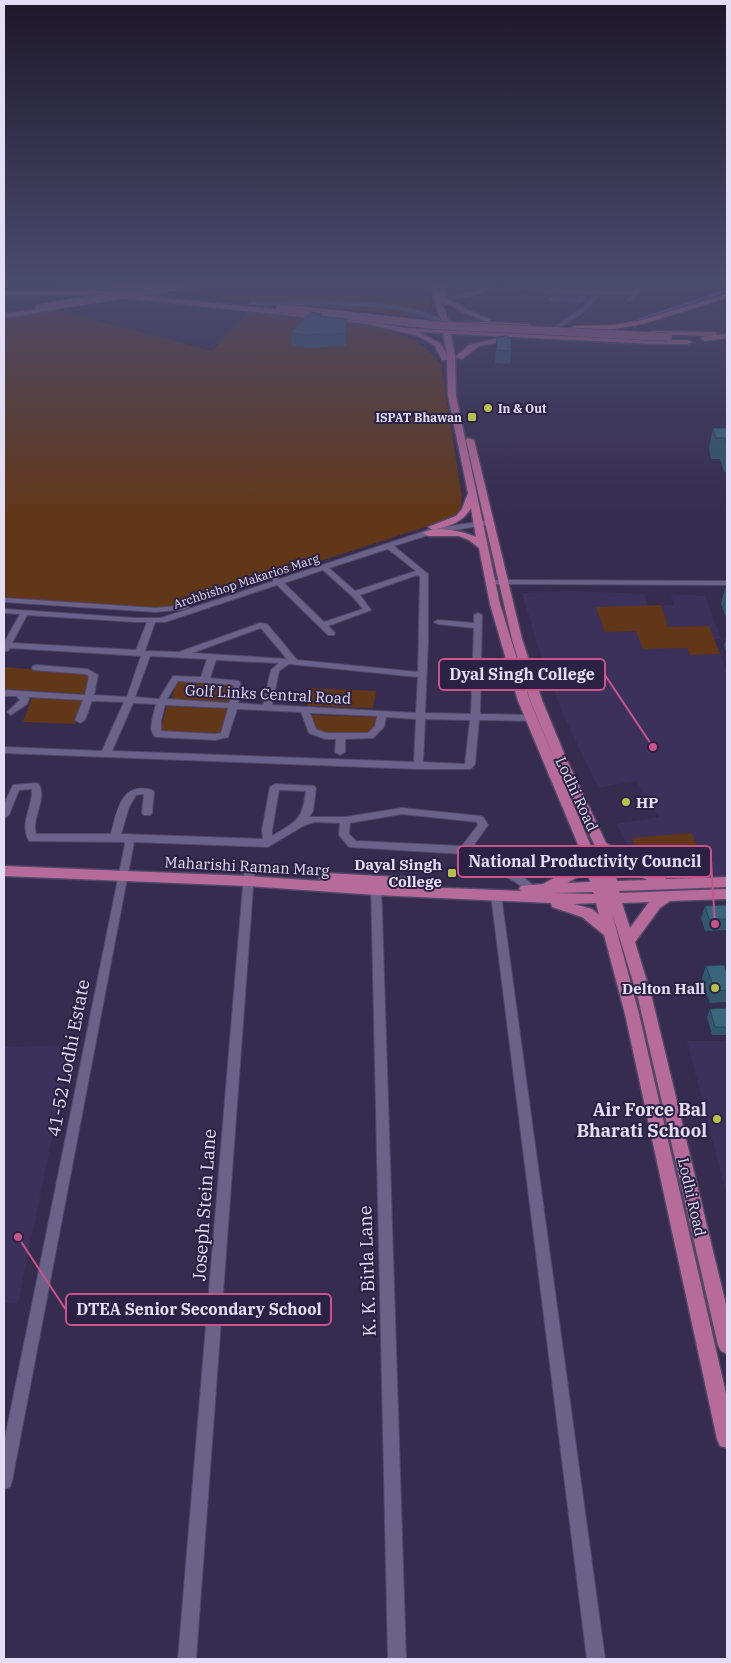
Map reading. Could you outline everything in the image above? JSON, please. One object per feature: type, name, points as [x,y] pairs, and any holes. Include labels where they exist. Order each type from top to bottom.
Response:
[{"type":"main road","points":[[446,359],[451,381]]},
{"type":"main road","name":"Lodhi Road","points":[[451,359],[452,396],[473,492],[484,520],[484,548],[504,638],[531,718],[592,863],[628,941],[645,998],[727,1345]]},
{"type":"main road","name":"Lodhi Road","points":[[459,359],[460,396],[484,520],[536,700],[560,758],[601,846],[606,892]]},
{"type":"main road","points":[[429,530],[462,517],[467,512],[473,492]]},
{"type":"main road","points":[[429,530],[459,533],[478,541],[484,548]]},
{"type":"main road","points":[[601,846],[666,890],[628,941]]},
{"type":"main road","points":[[540,892],[592,863]]},
{"type":"main road","name":"Maharishi Raman Marg","points":[[4,864],[496,895],[540,892]]},
{"type":"main road","name":"Maharishi Raman Marg","points":[[4,871],[123,872]]},
{"type":"main road","name":"Maharishi Raman Marg","points":[[376,886],[540,892],[606,892],[666,890],[727,882]]},
{"type":"main road","name":"Maharishi Raman Marg","points":[[666,890],[727,894]]},
{"type":"main road","points":[[540,892],[587,913],[609,931]]},
{"type":"main road","points":[[606,892],[609,931],[632,1014],[727,1439]]},
{"type":"street","name":"Archbishop Makarios Marg","points":[[4,611],[152,620],[170,618],[277,580],[429,530],[484,520]]},
{"type":"street","name":"Archbishop Makarios Marg","points":[[4,600],[166,611],[180,609],[324,567],[389,546],[429,530]]},
{"type":"street","points":[[389,546],[422,572],[425,577],[418,766]]},
{"type":"street","points":[[323,625],[367,610],[355,594],[324,567]]},
{"type":"street","points":[[355,594],[416,572],[422,572]]},
{"type":"street","points":[[277,580],[331,633]]},
{"type":"street","points":[[503,586],[727,583]]},
{"type":"street","points":[[491,586],[727,588]]},
{"type":"street","points":[[25,612],[5,647],[290,662],[421,675]]},
{"type":"street","points":[[4,750],[468,767],[470,764],[475,717],[478,615]]},
{"type":"street","points":[[105,755],[130,700],[152,620]]},
{"type":"street","points":[[438,622],[478,626]]},
{"type":"street","points":[[177,656],[264,626],[290,662]]},
{"type":"street","points":[[205,680],[212,658]]},
{"type":"street","points":[[267,707],[275,670],[290,662]]},
{"type":"street","points":[[36,668],[92,673],[95,678],[80,720]]},
{"type":"street","points":[[174,679],[236,682],[238,687],[225,735],[222,737],[161,735],[155,731],[161,702],[174,679]]},
{"type":"street","name":"Golf Links Central Road","points":[[4,693],[420,716],[531,718]]},
{"type":"street","points":[[11,712],[24,702],[25,698],[19,694]]},
{"type":"street","points":[[304,709],[312,731],[325,736],[370,736],[379,726],[382,714]]},
{"type":"street","points":[[340,752],[341,737]]},
{"type":"street","points":[[4,815],[16,787],[36,786],[37,795],[32,813],[30,832],[33,838],[120,838],[268,843],[299,824],[313,819],[345,820],[402,811],[480,819],[483,825],[465,850]]},
{"type":"street","points":[[268,843],[267,830],[275,787],[311,788],[308,811],[299,824]]},
{"type":"street","points":[[120,838],[127,800],[133,793],[149,792],[147,812]]},
{"type":"street","points":[[345,820],[344,835],[353,844],[465,850],[483,862],[524,881],[540,892]]},
{"type":"street","name":"41-52 Lodhi Estate","points":[[4,1481],[130,844],[128,839],[120,838]]},
{"type":"street","name":"Joseph Stein Lane","points":[[187,1659],[248,878]]},
{"type":"street","name":"K. K. Birla Lane","points":[[376,886],[397,1659]]},
{"type":"street","points":[[496,895],[596,1659]]},
{"type":"shaded area","points":[[4,359],[436,359],[441,365],[462,497],[460,510],[453,518],[182,606],[155,609],[4,597]]},
{"type":"shaded area","points":[[573,591],[644,594],[648,606],[674,605],[671,594],[705,596],[721,639],[714,639],[727,671],[727,876],[673,876],[660,873],[632,854],[616,824],[659,817],[636,781],[598,788],[562,712],[537,643],[522,593]]},
{"type":"shaded area","points":[[661,605],[668,627],[709,626],[720,654],[690,655],[687,648],[643,649],[636,631],[605,632],[596,607]]},
{"type":"shaded area","points":[[4,667],[93,674],[84,694],[4,689]]},
{"type":"shaded area","points":[[177,680],[234,683],[231,702],[172,699]]},
{"type":"shaded area","points":[[309,688],[376,691],[373,708],[307,706]]},
{"type":"shaded area","points":[[32,698],[84,701],[75,724],[23,722]]},
{"type":"shaded area","points":[[167,706],[228,709],[222,733],[160,732]]},
{"type":"shaded area","points":[[308,715],[375,717],[374,734],[306,732]]},
{"type":"shaded area","points":[[691,833],[713,876],[675,876],[656,871],[648,867],[642,860],[632,838]]},
{"type":"shaded area","name":"Air Force Bal Bharati School","points":[[687,1041],[727,1041],[727,1197]]},
{"type":"shaded area","points":[[71,1045],[18,1304],[4,1303],[4,1047]]},
{"type":"building","points":[[713,428],[727,428],[727,446],[725,438],[716,438]]},
{"type":"building","points":[[727,905],[727,919],[709,919],[705,906]]},
{"type":"building","points":[[724,965],[727,974],[727,990],[715,991],[706,966]]},
{"type":"building","points":[[727,1008],[727,1027],[715,1027],[710,1009]]},
{"type":"place","name":"In & Out","points":[[488,408]]},
{"type":"place","name":"ISPAT Bhawan","points":[[472,417]]},
{"type":"place","name":"Dyal Singh College","points":[[653,747]]},
{"type":"place","name":"HP","points":[[626,802]]},
{"type":"place","name":"Dayal Singh College","points":[[452,873]]},
{"type":"place","name":"National Productivity Council","points":[[715,924]]},
{"type":"place","name":"Delton Hall","points":[[715,988]]},
{"type":"place","name":"Air Force Bal Bharati School","points":[[717,1119]]},
{"type":"place","name":"DTEA Senior Secondary School","points":[[18,1237]]}]
